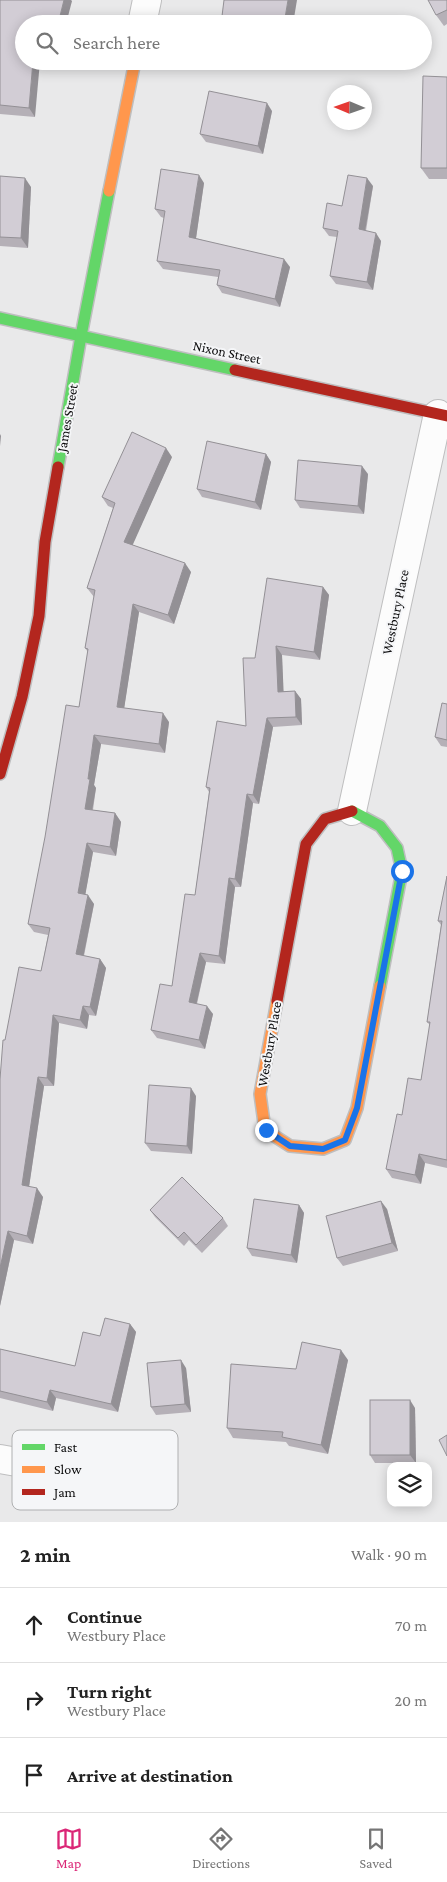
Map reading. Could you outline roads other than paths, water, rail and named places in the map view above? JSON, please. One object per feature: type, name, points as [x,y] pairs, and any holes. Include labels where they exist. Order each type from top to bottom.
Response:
[{"type":"street","points":[[144,15],[147,0]]},
{"type":"street","name":"James Street","points":[[0,774],[22,697],[39,616],[45,542],[81,336],[133,70]]},
{"type":"street","name":"Nixon Street","points":[[0,318],[442,415]]},
{"type":"street","name":"Westbury Place","points":[[352,810],[442,415]]},
{"type":"street","name":"Westbury Place","points":[[352,810],[380,826],[397,848],[402,871],[357,1108],[345,1140],[323,1149],[290,1146],[266,1130],[260,1094],[306,844],[325,820],[352,810]]}]
